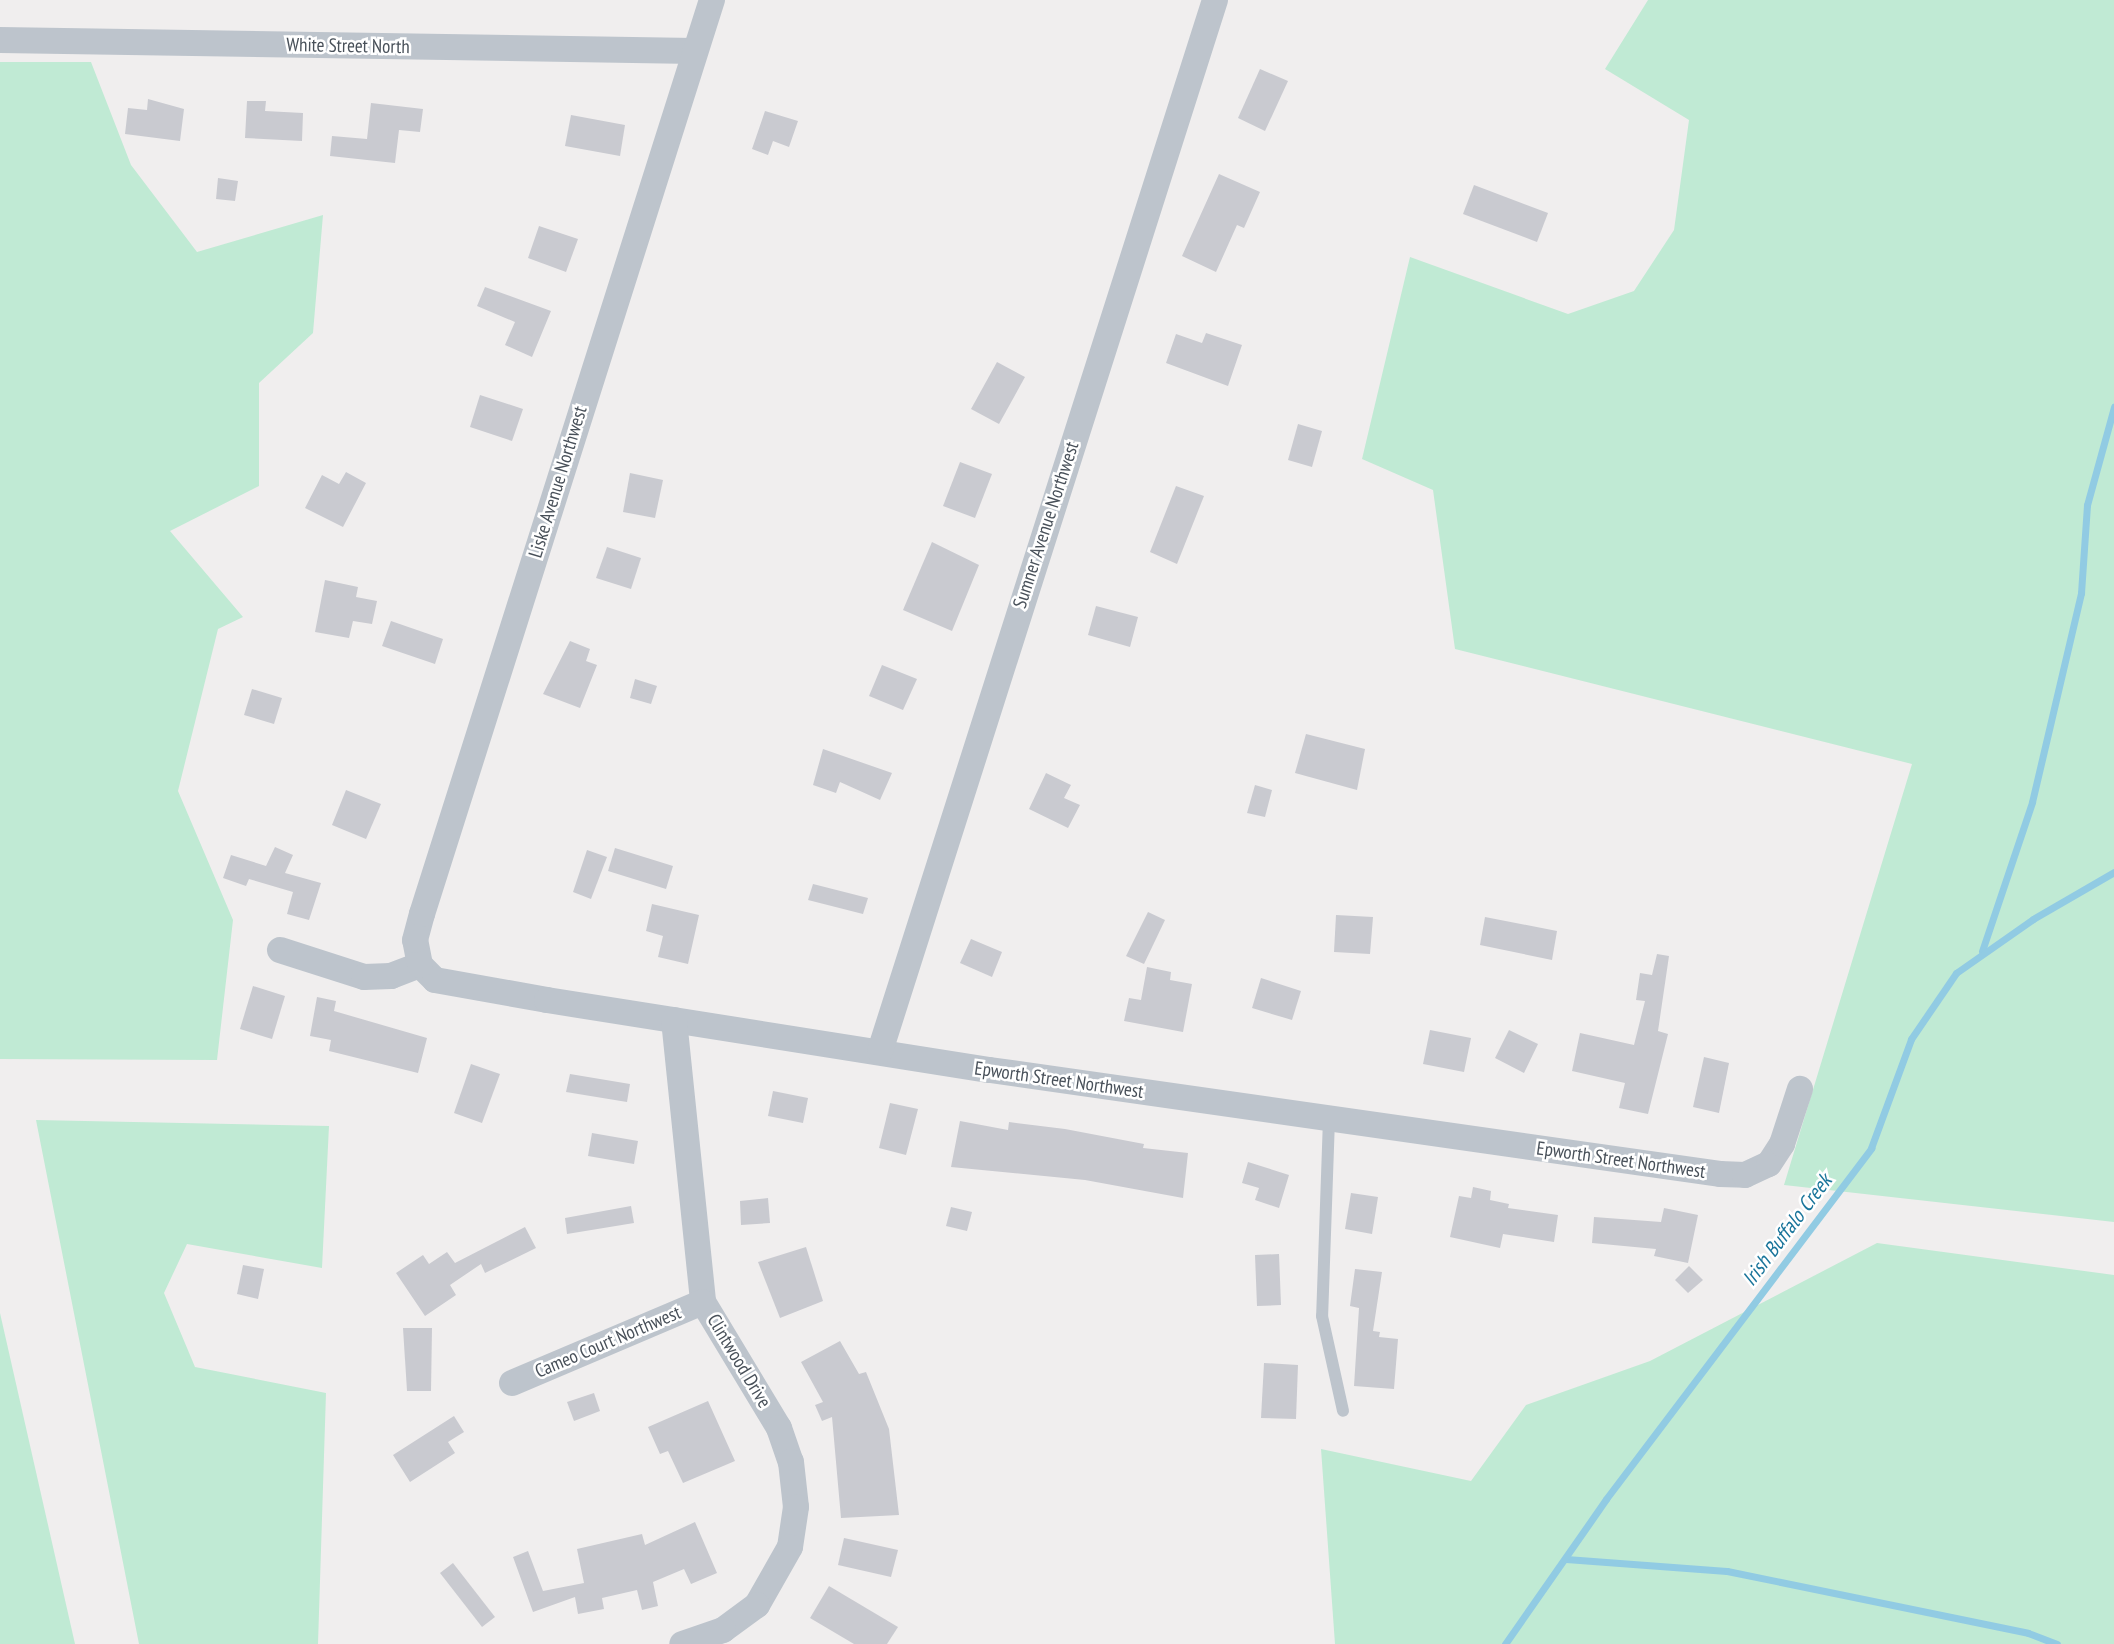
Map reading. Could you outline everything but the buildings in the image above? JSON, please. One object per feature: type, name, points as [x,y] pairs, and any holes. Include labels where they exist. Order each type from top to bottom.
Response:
[{"type":"street","name":"Liske Avenue Northwest","points":[[420,965],[415,940],[422,914],[712,0]]},
{"type":"street","name":"Sumner Avenue Northwest","points":[[880,1051],[1215,0]]},
{"type":"street","name":"White Street North","points":[[0,40],[695,51]]},
{"type":"street","points":[[279,950],[364,977],[391,976],[420,965]]},
{"type":"street","name":"Epworth Street Northwest","points":[[420,965],[435,980],[674,1020],[1329,1119],[1745,1175],[1769,1164],[1782,1144],[1800,1089]]},
{"type":"street","name":"Clintwood Drive","points":[[674,1020],[703,1302],[779,1428],[791,1462],[796,1507],[790,1548],[757,1605],[723,1630],[682,1644]]},
{"type":"street","name":"Cameo Court Northwest","points":[[512,1383],[703,1302]]},
{"type":"lane","points":[[1329,1119],[1322,1316],[1343,1411]]},
{"type":"green space","points":[[1648,0],[2114,0],[2114,1222],[1784,1185],[1912,764],[1455,649],[1433,490],[1362,459],[1410,257],[1568,314],[1634,291],[1674,230],[1689,120],[1605,69]]},
{"type":"green space","points":[[0,62],[91,62],[131,165],[197,252],[323,215],[313,333],[259,383],[259,486],[170,531],[243,617],[218,629],[178,791],[233,920],[217,1060],[0,1059]]},
{"type":"green space","points":[[36,1120],[329,1126],[322,1268],[187,1244],[164,1293],[195,1367],[326,1393],[318,1644],[139,1644]]},
{"type":"green space","points":[[1877,1243],[2114,1275],[2114,1644],[1335,1644],[1321,1449],[1471,1481],[1526,1405],[1650,1361]]},
{"type":"green space","points":[[0,1313],[75,1644],[0,1644]]},
{"type":"waterway","points":[[1982,951],[2032,802],[2081,593],[2087,505],[2114,407]]},
{"type":"waterway","name":"Irish Buffalo Creek","points":[[1505,1644],[1606,1499],[1871,1148],[1911,1039],[1956,973],[2033,919],[2114,872]]},
{"type":"waterway","points":[[1566,1559],[1727,1571],[2028,1633],[2057,1644]]}]
